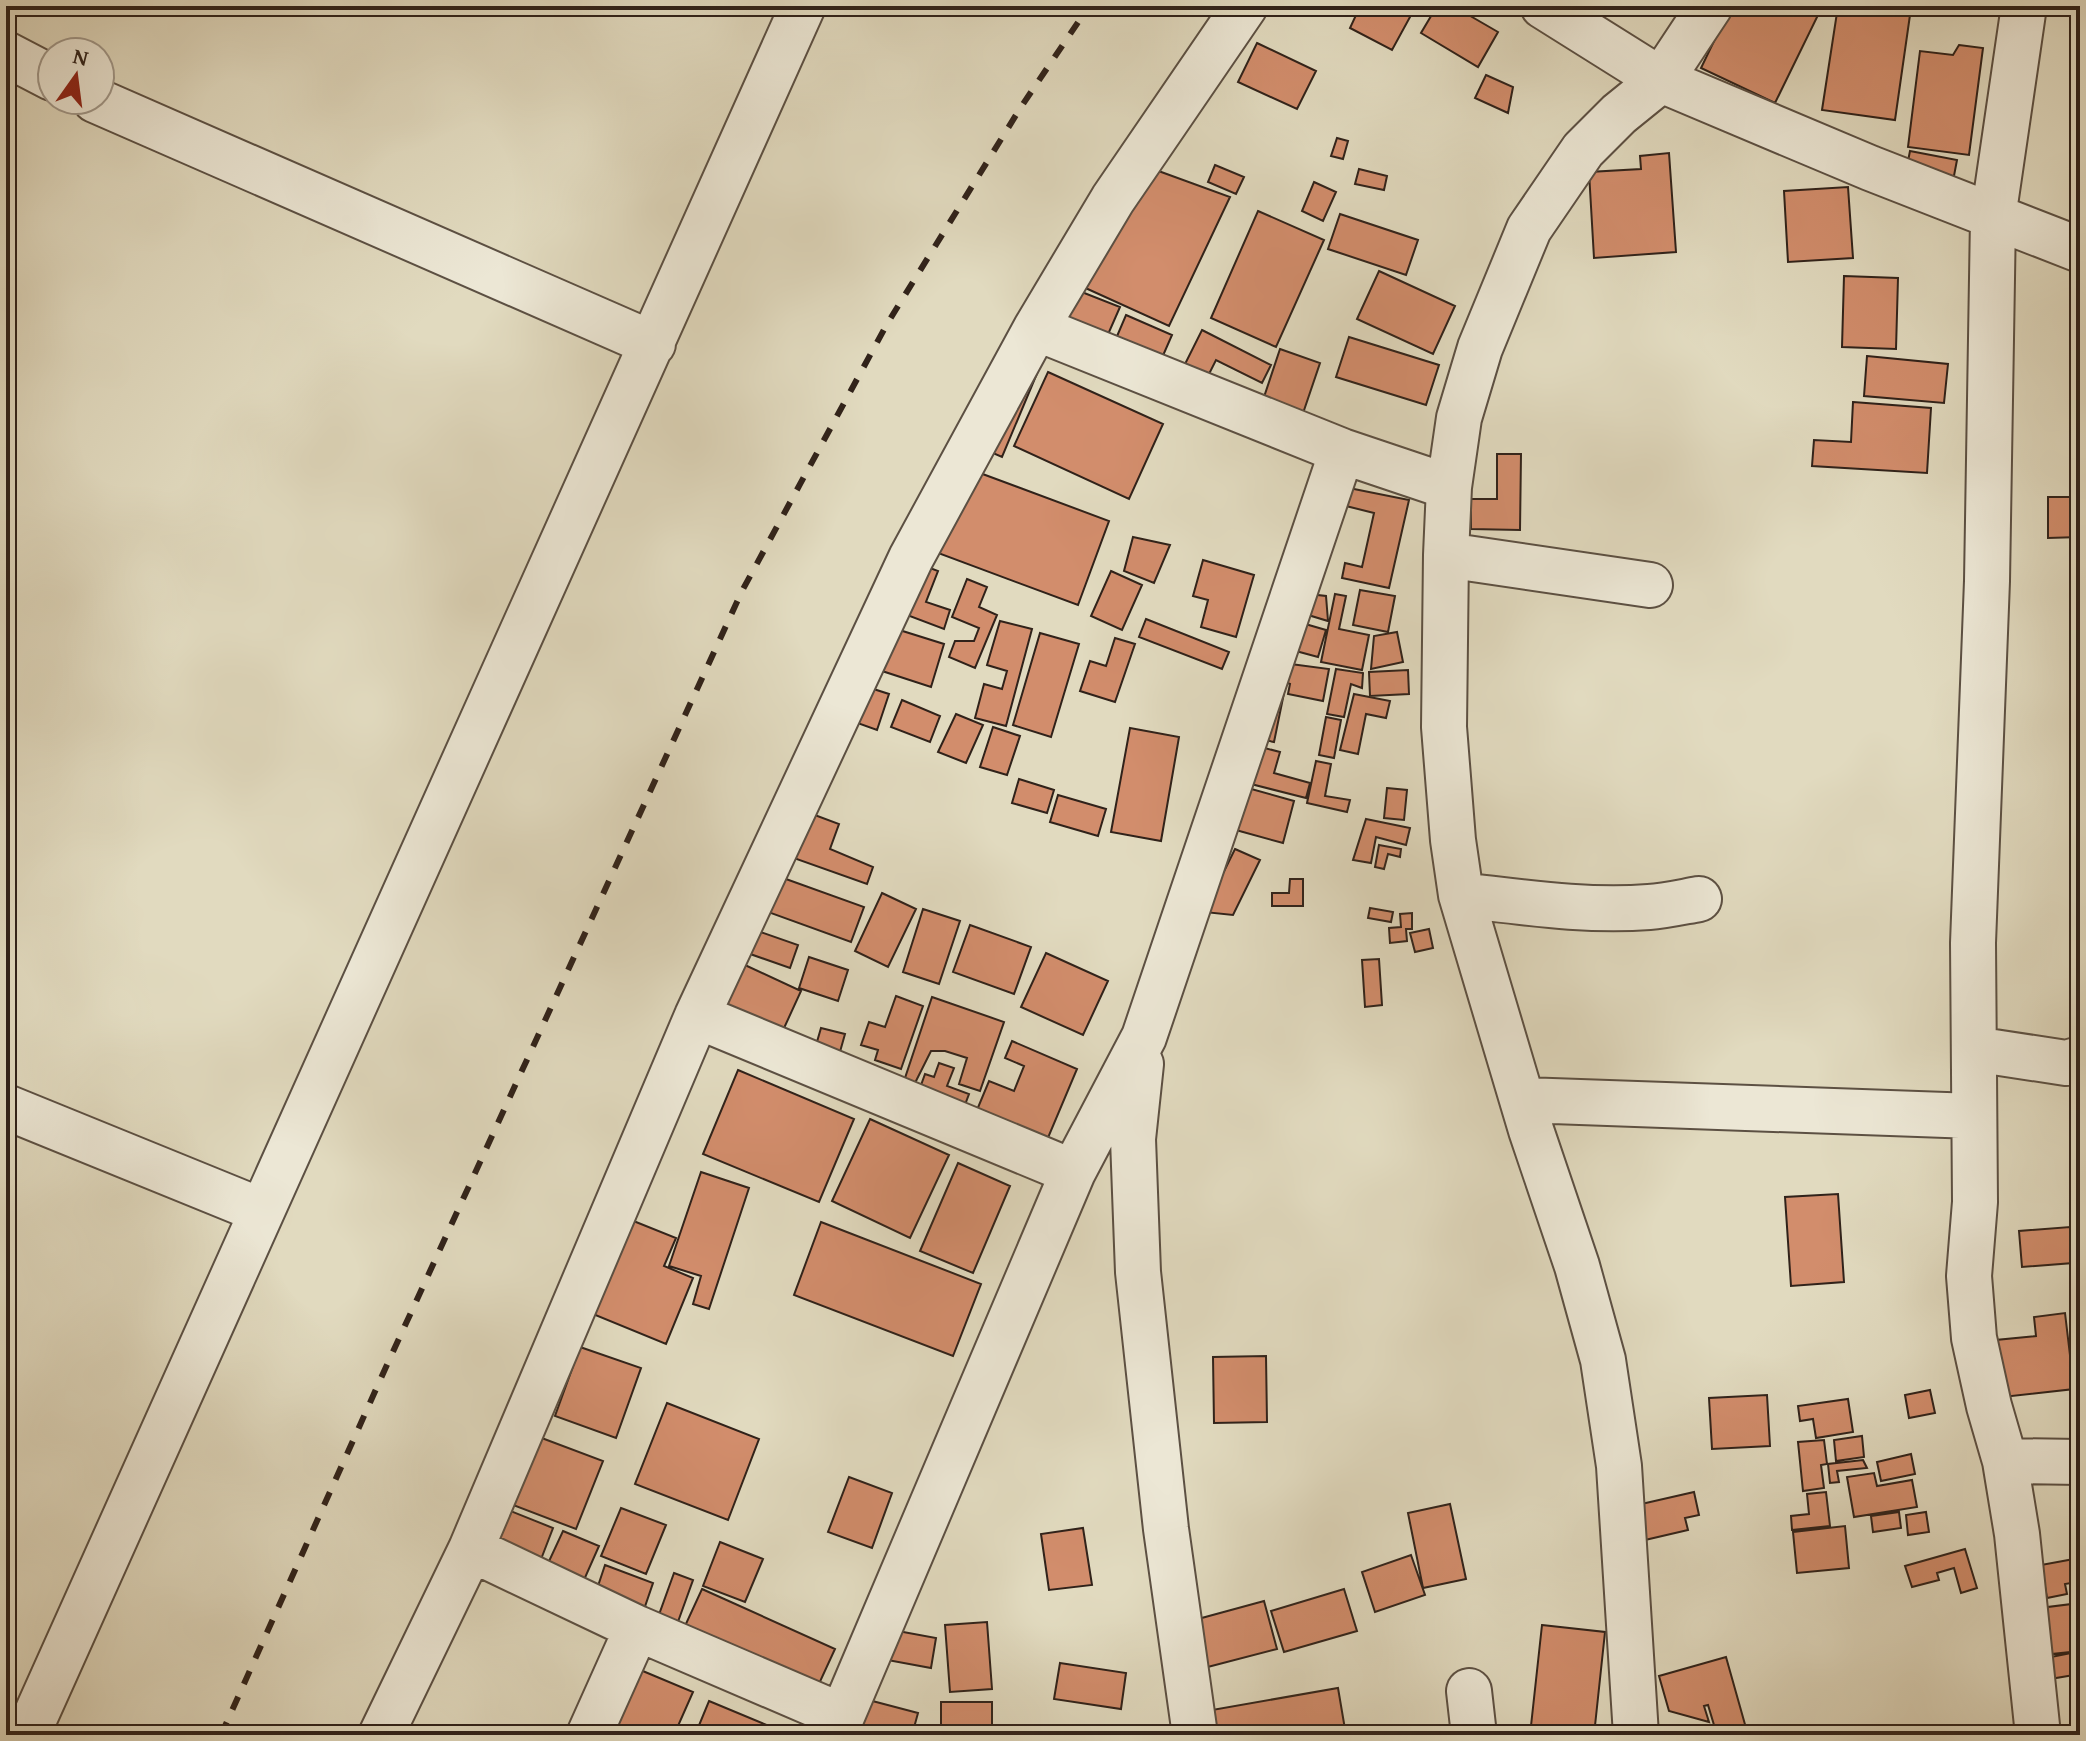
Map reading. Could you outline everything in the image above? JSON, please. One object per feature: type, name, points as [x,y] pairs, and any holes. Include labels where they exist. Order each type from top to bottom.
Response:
[{"type":"street","points":[[27,1735],[803,6]]},
{"type":"street","points":[[381,1735],[471,1549],[697,1016],[911,558],[1036,328],[1113,199],[1245,6]]},
{"type":"street","points":[[1543,6],[1661,80],[1993,218],[2080,250]]},
{"type":"street","points":[[1636,1735],[1619,1466],[1603,1360],[1577,1266],[1522,1100],[1461,895],[1453,840],[1444,727],[1446,555],[1449,487],[1459,418],[1480,348],[1529,229],[1583,150],[1619,114],[1661,80],[1710,6]]},
{"type":"street","points":[[2024,6],[1993,218],[1987,581],[1973,943],[1975,1202],[1969,1276],[1974,1338],[2005,1461],[2017,1534],[2038,1735]]},
{"type":"street","points":[[6,54],[36,70]]},
{"type":"street","points":[[116,109],[653,344]]},
{"type":"street","points":[[1036,328],[1342,451],[1449,487]]},
{"type":"street","points":[[471,1549],[838,1726],[1073,1172],[1144,1037],[1342,451]]},
{"type":"street","points":[[1446,555],[1650,585]]},
{"type":"street","points":[[1461,895],[1608,908],[1649,907],[1699,899]]},
{"type":"street","points":[[697,1016],[1073,1172]]},
{"type":"street","points":[[1144,1037],[1133,1139],[1138,1272],[1166,1529],[1195,1735]]},
{"type":"street","points":[[1974,1049],[2066,1063],[2080,1059]]},
{"type":"street","points":[[1522,1100],[1974,1116]]},
{"type":"street","points":[[6,1107],[262,1211]]},
{"type":"street","points":[[2005,1461],[2080,1462]]},
{"type":"street","points":[[589,1735],[637,1628]]},
{"type":"street","points":[[1469,1691],[1474,1735]]},
{"type":"building","points":[[1344,6],[1416,6],[1392,50],[1350,28],[1357,13]]},
{"type":"building","points":[[1437,6],[1453,6],[1498,32],[1478,67],[1421,33]]},
{"type":"building","points":[[1731,6],[1810,6],[1820,11],[1775,103],[1701,68]]},
{"type":"building","points":[[1838,6],[1910,15],[1895,120],[1822,110]]},
{"type":"building","points":[[1257,43],[1316,71],[1297,109],[1238,82]]},
{"type":"building","points":[[1959,45],[1983,48],[1969,155],[1908,147],[1920,51],[1953,55]]},
{"type":"building","points":[[1486,75],[1513,87],[1508,113],[1475,98]]},
{"type":"building","points":[[1337,138],[1348,141],[1343,159],[1331,156]]},
{"type":"building","points":[[1910,151],[1957,160],[1953,181],[1906,171]]},
{"type":"building","points":[[1669,153],[1676,252],[1594,258],[1589,172],[1641,169],[1640,156]]},
{"type":"building","points":[[1215,165],[1244,177],[1236,194],[1208,182]]},
{"type":"building","points":[[1153,169],[1230,197],[1169,326],[1081,286]]},
{"type":"building","points":[[1359,169],[1387,176],[1384,190],[1355,184]]},
{"type":"building","points":[[1314,182],[1336,192],[1323,221],[1302,211]]},
{"type":"building","points":[[1848,187],[1853,258],[1788,262],[1784,191]]},
{"type":"building","points":[[1258,211],[1324,240],[1276,347],[1211,318]]},
{"type":"building","points":[[1340,214],[1418,240],[1406,275],[1328,249]]},
{"type":"building","points":[[1379,271],[1455,306],[1433,354],[1357,319]]},
{"type":"building","points":[[1844,276],[1898,278],[1896,349],[1842,347]]},
{"type":"building","points":[[1069,287],[1120,307],[1106,339],[1057,319]]},
{"type":"building","points":[[1126,315],[1172,335],[1158,367],[1112,348]]},
{"type":"building","points":[[1202,330],[1271,365],[1262,383],[1216,360],[1204,384],[1181,372]]},
{"type":"building","points":[[1349,337],[1439,365],[1426,405],[1336,377]]},
{"type":"building","points":[[1280,349],[1320,363],[1299,425],[1259,412]]},
{"type":"building","points":[[1867,356],[1948,364],[1944,403],[1864,396]]},
{"type":"building","points":[[1019,365],[1038,371],[1002,457],[979,447]]},
{"type":"building","points":[[1048,372],[1163,424],[1129,499],[1014,446]]},
{"type":"building","points":[[1853,402],[1931,408],[1927,473],[1812,466],[1814,440],[1851,442]]},
{"type":"building","points":[[1497,454],[1521,454],[1520,530],[1471,529],[1471,499],[1497,499]]},
{"type":"building","points":[[961,466],[1109,521],[1078,605],[930,550]]},
{"type":"building","points":[[1344,487],[1409,500],[1389,588],[1342,578],[1345,563],[1362,567],[1374,513],[1334,503]]},
{"type":"building","points":[[2048,497],[2080,497],[2080,537],[2048,538]]},
{"type":"building","points":[[1133,537],[1170,545],[1154,583],[1124,571]]},
{"type":"building","points":[[1203,560],[1254,575],[1236,637],[1201,627],[1208,600],[1193,596]]},
{"type":"building","points":[[917,563],[938,571],[926,602],[950,610],[944,629],[899,612]]},
{"type":"building","points":[[1111,571],[1142,585],[1122,630],[1091,616]]},
{"type":"building","points":[[967,579],[987,587],[979,607],[997,615],[975,668],[949,657],[955,641],[974,641],[979,628],[952,617]]},
{"type":"building","points":[[1360,590],[1395,596],[1388,632],[1353,625]]},
{"type":"building","points":[[1300,593],[1326,596],[1328,621],[1295,611]]},
{"type":"building","points":[[1335,594],[1346,596],[1339,629],[1369,635],[1362,670],[1321,662]]},
{"type":"building","points":[[1146,619],[1229,652],[1222,669],[1139,637]]},
{"type":"building","points":[[1288,619],[1326,630],[1318,657],[1281,647]]},
{"type":"building","points":[[1000,621],[1032,629],[1006,726],[975,718],[984,684],[1002,689],[1007,671],[987,665]]},
{"type":"building","points":[[893,628],[944,644],[931,687],[879,670]]},
{"type":"building","points":[[1397,632],[1403,662],[1371,669],[1374,636]]},
{"type":"building","points":[[1040,633],[1079,644],[1051,737],[1013,725]]},
{"type":"building","points":[[1115,638],[1135,644],[1115,702],[1080,691],[1090,661],[1106,666]]},
{"type":"building","points":[[1283,663],[1329,669],[1323,701],[1288,694],[1290,684],[1279,680]]},
{"type":"building","points":[[1336,669],[1363,673],[1362,688],[1351,684],[1344,717],[1327,714]]},
{"type":"building","points":[[1408,670],[1409,694],[1370,696],[1369,672]]},
{"type":"building","points":[[861,685],[889,694],[877,730],[849,720]]},
{"type":"building","points":[[1269,690],[1284,693],[1274,742],[1259,739]]},
{"type":"building","points":[[1354,694],[1390,701],[1386,718],[1366,714],[1358,754],[1340,750]]},
{"type":"building","points":[[902,700],[940,716],[930,742],[891,727]]},
{"type":"building","points":[[956,714],[983,725],[966,763],[938,752]]},
{"type":"building","points":[[1326,717],[1341,720],[1334,758],[1319,755]]},
{"type":"building","points":[[993,727],[1020,736],[1007,775],[980,767]]},
{"type":"building","points":[[1130,728],[1179,737],[1161,841],[1111,832]]},
{"type":"building","points":[[1257,746],[1280,752],[1274,773],[1310,783],[1306,798],[1247,783]]},
{"type":"building","points":[[1316,761],[1331,764],[1325,796],[1350,800],[1347,812],[1307,803]]},
{"type":"building","points":[[1019,779],[1054,790],[1047,813],[1012,803]]},
{"type":"building","points":[[1237,785],[1294,801],[1283,843],[1225,827]]},
{"type":"building","points":[[1387,788],[1407,790],[1404,820],[1384,818]]},
{"type":"building","points":[[1058,795],[1106,809],[1098,836],[1050,822]]},
{"type":"building","points":[[804,811],[839,824],[830,849],[873,867],[867,884],[788,856]]},
{"type":"building","points":[[1366,819],[1410,828],[1406,845],[1376,837],[1371,863],[1353,860]]},
{"type":"building","points":[[1379,845],[1401,849],[1400,857],[1388,854],[1384,869],[1375,867]]},
{"type":"building","points":[[1235,849],[1260,860],[1233,915],[1204,912]]},
{"type":"building","points":[[772,874],[864,907],[851,942],[760,909]]},
{"type":"building","points":[[1290,879],[1303,879],[1303,906],[1272,906],[1272,893],[1289,893]]},
{"type":"building","points":[[882,893],[916,909],[888,967],[855,951]]},
{"type":"building","points":[[1370,908],[1393,912],[1391,922],[1368,918]]},
{"type":"building","points":[[923,909],[960,921],[939,984],[903,972]]},
{"type":"building","points":[[1412,913],[1412,929],[1406,929],[1407,941],[1390,943],[1389,928],[1401,927],[1400,914]]},
{"type":"building","points":[[970,925],[1031,947],[1014,994],[953,972]]},
{"type":"building","points":[[743,926],[798,945],[790,968],[736,949]]},
{"type":"building","points":[[1429,929],[1433,948],[1415,952],[1410,933]]},
{"type":"building","points":[[1046,953],[1108,981],[1083,1035],[1021,1007]]},
{"type":"building","points":[[809,957],[848,970],[838,1001],[799,988]]},
{"type":"building","points":[[732,959],[801,991],[779,1039],[710,1018]]},
{"type":"building","points":[[1379,959],[1382,1005],[1365,1007],[1362,960]]},
{"type":"building","points":[[896,996],[923,1006],[901,1069],[875,1060],[878,1050],[861,1045],[869,1022],[885,1027]]},
{"type":"building","points":[[932,997],[1004,1022],[980,1091],[959,1084],[967,1058],[945,1051],[931,1051],[912,1089],[899,1096]]},
{"type":"building","points":[[821,1028],[845,1034],[836,1066],[812,1059]]},
{"type":"building","points":[[1012,1041],[1077,1069],[1042,1152],[972,1122],[989,1081],[1014,1091],[1024,1066],[1005,1058]]},
{"type":"building","points":[[939,1063],[954,1068],[947,1086],[969,1094],[960,1118],[915,1102],[925,1074],[934,1077]]},
{"type":"building","points":[[738,1070],[854,1119],[819,1202],[703,1154]]},
{"type":"building","points":[[870,1119],[949,1155],[910,1238],[832,1201]]},
{"type":"building","points":[[958,1163],[1010,1186],[973,1273],[920,1251]]},
{"type":"building","points":[[701,1172],[749,1188],[709,1309],[693,1304],[701,1276],[669,1266]]},
{"type":"building","points":[[1838,1194],[1844,1282],[1791,1286],[1785,1197]]},
{"type":"building","points":[[626,1218],[676,1238],[664,1266],[693,1278],[666,1344],[588,1312]]},
{"type":"building","points":[[821,1222],[981,1284],[953,1356],[794,1295]]},
{"type":"building","points":[[2070,1227],[2073,1263],[2022,1267],[2019,1231]]},
{"type":"building","points":[[2065,1313],[2074,1389],[2003,1397],[1996,1340],[2036,1336],[2034,1317]]},
{"type":"building","points":[[580,1347],[641,1368],[616,1438],[555,1416]]},
{"type":"building","points":[[1266,1356],[1267,1422],[1214,1423],[1213,1357]]},
{"type":"building","points":[[1930,1390],[1935,1413],[1909,1418],[1905,1395]]},
{"type":"building","points":[[1767,1395],[1770,1446],[1712,1449],[1709,1398]]},
{"type":"building","points":[[1848,1399],[1853,1432],[1816,1438],[1813,1419],[1800,1421],[1798,1406]]},
{"type":"building","points":[[667,1403],[759,1439],[728,1520],[635,1484]]},
{"type":"building","points":[[1862,1436],[1864,1457],[1836,1461],[1834,1440]]},
{"type":"building","points":[[539,1437],[603,1461],[576,1529],[513,1505]]},
{"type":"building","points":[[1824,1440],[1827,1464],[1821,1465],[1824,1488],[1803,1491],[1798,1442]]},
{"type":"building","points":[[1911,1454],[1915,1474],[1881,1481],[1877,1462]]},
{"type":"building","points":[[1863,1460],[1867,1468],[1837,1471],[1839,1482],[1830,1483],[1828,1464]]},
{"type":"building","points":[[1874,1473],[1877,1486],[1912,1480],[1917,1507],[1854,1517],[1847,1477]]},
{"type":"building","points":[[849,1477],[892,1493],[872,1548],[828,1532]]},
{"type":"building","points":[[1694,1492],[1699,1515],[1685,1518],[1688,1530],[1645,1540],[1637,1505]]},
{"type":"building","points":[[1826,1492],[1830,1526],[1792,1530],[1791,1516],[1809,1514],[1807,1494]]},
{"type":"building","points":[[1450,1504],[1466,1579],[1423,1588],[1408,1513]]},
{"type":"building","points":[[503,1508],[553,1528],[538,1567],[486,1546]]},
{"type":"building","points":[[621,1508],[666,1525],[646,1574],[601,1556]]},
{"type":"building","points":[[1899,1512],[1901,1528],[1873,1532],[1871,1516]]},
{"type":"building","points":[[1926,1512],[1929,1532],[1908,1535],[1906,1515]]},
{"type":"building","points":[[1845,1526],[1849,1568],[1797,1573],[1793,1532]]},
{"type":"building","points":[[1083,1528],[1092,1585],[1049,1590],[1041,1534]]},
{"type":"building","points":[[563,1531],[599,1546],[580,1589],[544,1572]]},
{"type":"building","points":[[720,1542],[763,1559],[745,1602],[703,1586]]},
{"type":"building","points":[[1965,1549],[1977,1588],[1961,1593],[1954,1568],[1937,1573],[1939,1580],[1912,1587],[1905,1566]]},
{"type":"building","points":[[1411,1555],[1425,1595],[1375,1612],[1362,1572]]},
{"type":"building","points":[[2074,1559],[2077,1582],[2065,1584],[2067,1594],[2047,1598],[2041,1565]]},
{"type":"building","points":[[605,1565],[653,1583],[640,1621],[594,1598]]},
{"type":"building","points":[[674,1573],[693,1580],[675,1630],[656,1623]]},
{"type":"building","points":[[702,1589],[835,1649],[812,1699],[679,1639]]},
{"type":"building","points":[[1344,1589],[1357,1631],[1284,1652],[1271,1611]]},
{"type":"building","points":[[1264,1601],[1277,1649],[1200,1669],[1187,1622]]},
{"type":"building","points":[[2080,1603],[2080,1651],[2042,1655],[2048,1607]]},
{"type":"building","points":[[987,1622],[992,1689],[950,1692],[945,1625]]},
{"type":"building","points":[[1542,1625],[1605,1632],[1594,1735],[1530,1735]]},
{"type":"building","points":[[887,1629],[936,1638],[931,1668],[882,1659]]},
{"type":"building","points":[[2076,1652],[2080,1674],[2050,1679],[2046,1658]]},
{"type":"building","points":[[1726,1657],[1746,1728],[1717,1735],[1708,1705],[1704,1706],[1709,1722],[1669,1711],[1659,1676]]},
{"type":"building","points":[[1060,1663],[1126,1673],[1121,1709],[1054,1699]]},
{"type":"building","points":[[638,1669],[693,1692],[674,1735],[604,1735]]},
{"type":"building","points":[[1338,1688],[1346,1735],[1216,1735],[1212,1710]]},
{"type":"building","points":[[861,1698],[918,1713],[912,1735],[882,1735],[853,1727]]},
{"type":"building","points":[[709,1701],[786,1733],[695,1735]]},
{"type":"building","points":[[941,1702],[992,1702],[992,1735],[941,1735]]},
{"type":"railway","points":[[221,1735],[742,591],[887,324],[1021,107],[1089,6]]}]
